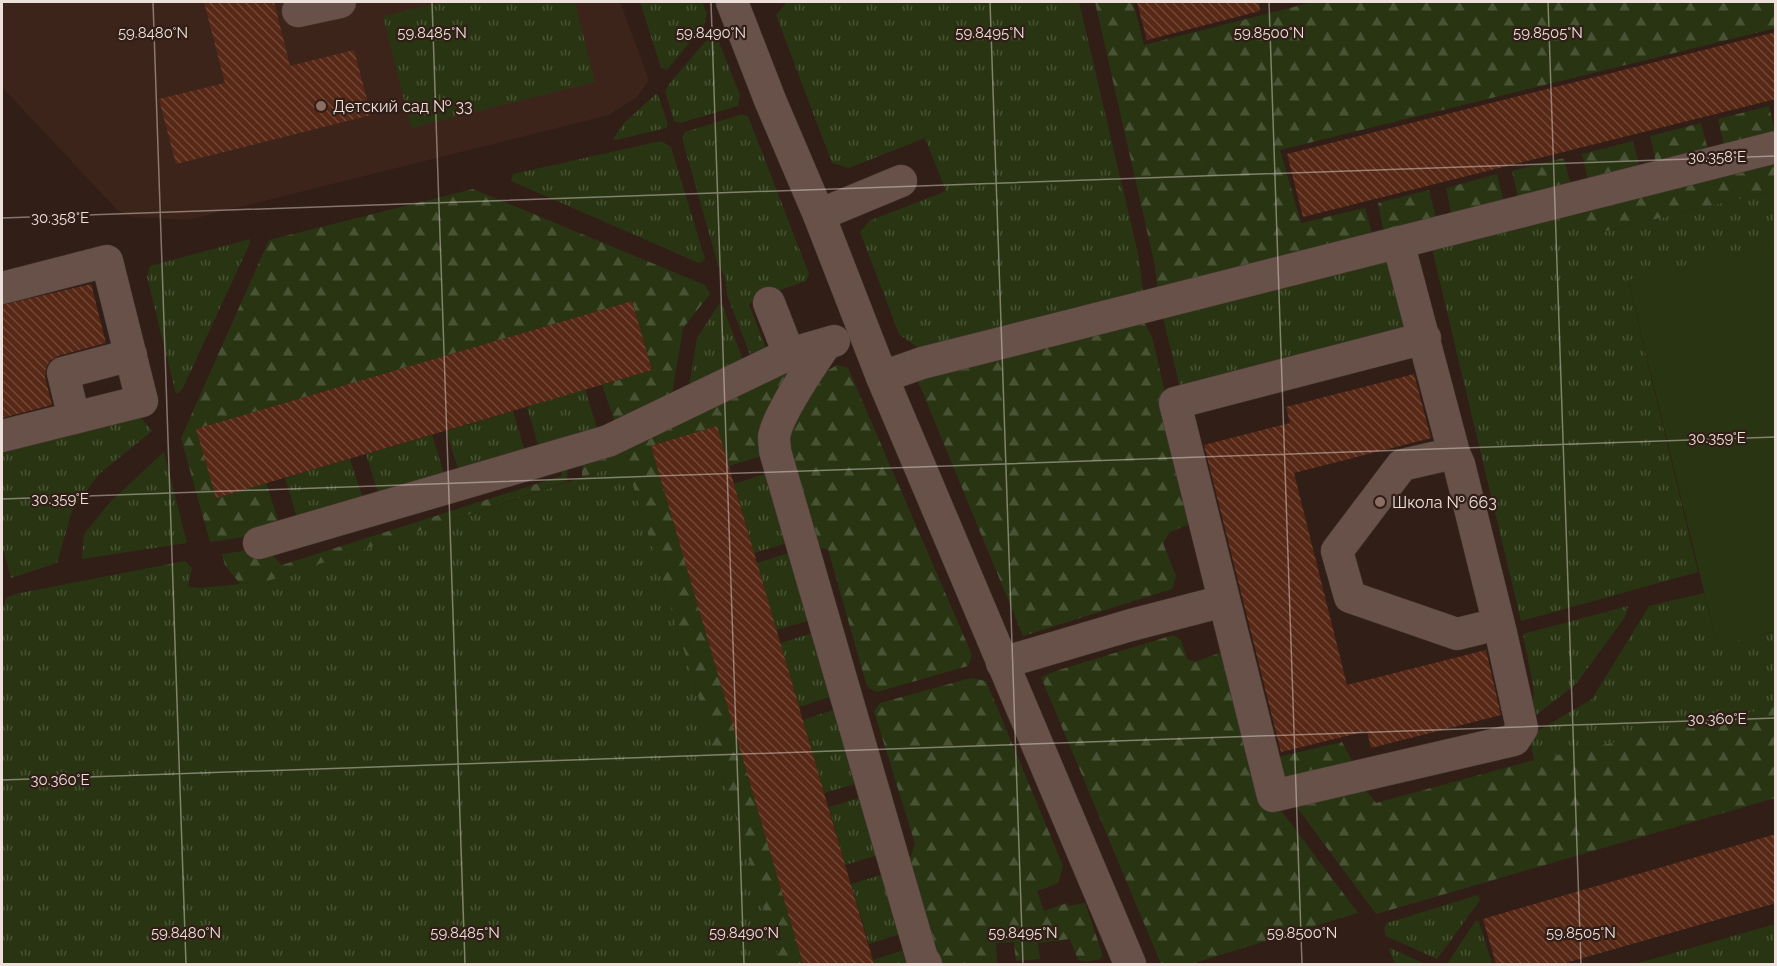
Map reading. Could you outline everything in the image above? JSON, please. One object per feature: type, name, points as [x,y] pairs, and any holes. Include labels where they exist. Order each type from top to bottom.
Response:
[{"type":"street","points":[[298,11],[340,2]]},
{"type":"street","points":[[736,2],[770,100],[819,215],[862,329],[1002,663],[1119,961]]},
{"type":"street","points":[[882,377],[922,363],[1776,147]]},
{"type":"street","points":[[819,215],[901,181]]},
{"type":"street","points":[[1398,242],[1425,339],[1454,453],[1459,464],[1522,728],[1515,740],[1273,796],[1174,403],[1425,339]]},
{"type":"street","points":[[2,288],[107,261],[142,401],[2,436]]},
{"type":"street","points":[[769,303],[808,356]]},
{"type":"street","points":[[258,543],[608,441],[808,356],[862,329]]},
{"type":"street","points":[[74,418],[63,373],[131,355]]},
{"type":"street","points":[[808,356],[774,436],[775,451],[922,958],[926,964]]},
{"type":"street","points":[[1454,453],[1402,465],[1337,551],[1350,597],[1457,634],[1498,624]]},
{"type":"street","points":[[1002,663],[1131,625],[1224,601]]},
{"type":"shaded area","name":"Детский сад № 33","points":[[2,2],[620,2],[649,80],[637,97],[609,115],[188,220],[133,217],[117,210],[2,87]]},
{"type":"green space","points":[[442,2],[575,2],[595,82],[411,128],[383,16]]},
{"type":"green space","points":[[640,2],[702,2],[707,13],[704,25],[667,70],[661,68]]},
{"type":"green space","points":[[787,2],[1079,2],[1139,258],[1143,291],[918,348],[899,334],[860,232],[869,221],[946,191],[925,138],[849,168],[832,163],[776,15]]},
{"type":"green space","points":[[1095,2],[1133,2],[1144,45],[1313,2],[1775,2],[1776,28],[1280,150],[1301,223],[1365,208],[1375,244],[1158,296],[1155,266]]},
{"type":"green space","points":[[711,35],[717,37],[740,95],[738,106],[680,123],[674,121],[665,91]]},
{"type":"green space","points":[[656,94],[668,124],[666,128],[613,139],[624,123]]},
{"type":"green space","points":[[1769,106],[1775,131],[1775,142],[1726,154],[1718,119]]},
{"type":"green space","points":[[740,115],[748,116],[809,274],[806,281],[754,299],[749,305],[768,353],[752,360],[727,295],[725,277],[718,265],[682,138],[685,132]]},
{"type":"green space","points":[[1701,123],[1710,158],[1658,171],[1650,136]]},
{"type":"green space","points":[[661,141],[671,147],[705,259],[699,263],[511,181],[513,174]]},
{"type":"green space","points":[[1633,141],[1642,176],[1590,189],[1582,154]]},
{"type":"green space","points":[[1564,158],[1573,193],[1520,206],[1512,171]]},
{"type":"green space","points":[[1775,161],[1775,190],[1598,233],[1575,212]]},
{"type":"green space","points":[[1497,174],[1506,210],[1453,222],[1446,188]]},
{"type":"green space","points":[[473,189],[705,285],[710,294],[683,328],[671,400],[617,428],[602,385],[652,370],[632,301],[196,429],[216,498],[266,483],[281,528],[257,535],[210,542],[181,438],[269,240]]},
{"type":"green space","points":[[1429,190],[1438,225],[1385,238],[1378,203]]},
{"type":"green space","points":[[1775,190],[1775,244],[1628,281],[1698,572],[1521,621],[1432,249],[1575,212],[1599,233]]},
{"type":"green space","points":[[250,239],[182,390],[176,394],[147,277],[150,266]]},
{"type":"green space","points":[[1775,244],[1775,631],[1717,645],[1628,280]]},
{"type":"green space","points":[[1390,260],[1408,336],[1180,387],[1163,318]]},
{"type":"green space","points":[[719,304],[723,307],[744,363],[688,393],[697,338]]},
{"type":"green space","points":[[1144,322],[1152,337],[1194,515],[1189,524],[1170,532],[1163,543],[1176,576],[1172,589],[1023,636],[918,381],[920,374]]},
{"type":"green space","points":[[787,362],[797,377],[766,455],[729,466],[716,427],[651,446],[803,964],[781,964],[626,463],[582,477],[582,458]]},
{"type":"green space","points":[[837,365],[848,368],[972,655],[968,666],[877,692],[867,687],[828,549],[818,548],[785,430],[820,375]]},
{"type":"green space","points":[[585,389],[599,434],[540,451],[527,407]]},
{"type":"green space","points":[[513,411],[526,455],[460,475],[446,431]]},
{"type":"green space","points":[[137,413],[152,431],[98,475],[72,511],[57,563],[11,578],[2,546],[2,446]]},
{"type":"green space","points":[[432,435],[446,480],[380,499],[366,454]]},
{"type":"green space","points":[[164,452],[187,543],[82,559],[84,534],[111,501]]},
{"type":"green space","points":[[350,459],[365,505],[299,524],[285,478]]},
{"type":"green space","points":[[568,462],[567,482],[265,582],[240,584],[225,565],[222,554],[265,548],[282,565],[561,476],[563,465]]},
{"type":"green space","points":[[626,463],[781,964],[2,964],[2,611],[6,598],[15,594],[185,561],[192,568],[188,586],[197,588],[265,582]]},
{"type":"green space","points":[[771,472],[791,542],[754,553],[734,484]]},
{"type":"green space","points":[[795,551],[815,619],[776,630],[757,563]]},
{"type":"green space","points":[[1704,593],[1717,645],[1775,631],[1775,707],[1534,760],[1529,736],[1592,699],[1649,606]]},
{"type":"green space","points":[[1628,606],[1625,617],[1576,684],[1536,715],[1531,713],[1534,691],[1523,634]]},
{"type":"green space","points":[[819,631],[836,695],[799,707],[780,643]]},
{"type":"green space","points":[[1173,635],[1181,640],[1187,659],[1195,662],[1219,653],[1232,662],[1277,805],[1358,913],[1191,964],[1161,964],[1041,677]]},
{"type":"green space","points":[[971,678],[986,681],[1063,866],[1058,883],[1037,891],[1044,911],[1067,903],[1069,906],[1085,903],[1102,953],[1101,959],[1086,962],[1078,960],[1070,939],[1038,943],[1040,959],[1016,961],[1014,942],[996,943],[997,964],[942,963],[930,948],[908,864],[915,844],[874,711],[880,703]]},
{"type":"green space","points":[[1775,707],[1775,798],[1376,914],[1290,798],[1361,784],[1376,803],[1534,760]]},
{"type":"green space","points":[[839,708],[862,782],[824,793],[803,720]]},
{"type":"green space","points":[[1342,742],[1358,772],[1281,791],[1274,758]]},
{"type":"green space","points":[[866,796],[882,854],[845,865],[829,807]]},
{"type":"green space","points":[[888,873],[906,932],[869,944],[851,884]]},
{"type":"green space","points":[[1478,895],[1480,900],[1437,959],[1386,936],[1384,928],[1387,923]]},
{"type":"green space","points":[[1476,920],[1479,922],[1492,964],[1447,964]]},
{"type":"green space","points":[[1775,924],[1775,964],[1635,964]]},
{"type":"green space","points":[[913,947],[921,964],[874,964],[873,960]]},
{"type":"green space","points":[[1390,948],[1425,964],[1395,964]]},
{"type":"building","points":[[204,2],[274,2],[290,66],[354,50],[371,115],[176,164],[159,99],[225,83]]},
{"type":"building","points":[[1137,2],[1259,2],[1260,11],[1147,40]]},
{"type":"building","points":[[1776,32],[1776,99],[1303,217],[1287,154]]},
{"type":"building","points":[[91,284],[106,343],[58,356],[50,361],[45,377],[52,405],[2,418],[2,305]]},
{"type":"building","points":[[632,301],[652,370],[216,498],[196,429]]},
{"type":"building","points":[[1414,374],[1431,438],[1294,473],[1347,685],[1486,650],[1501,715],[1371,748],[1367,731],[1281,752],[1204,445],[1290,423],[1286,407]]},
{"type":"building","points":[[717,426],[874,964],[803,964],[651,446]]},
{"type":"building","points":[[1776,834],[1776,903],[1562,964],[1496,964],[1483,919]]},
{"type":"place","name":"Детский сад № 33","points":[[321,106]]},
{"type":"place","name":"Школа № 663","points":[[1380,502]]}]
